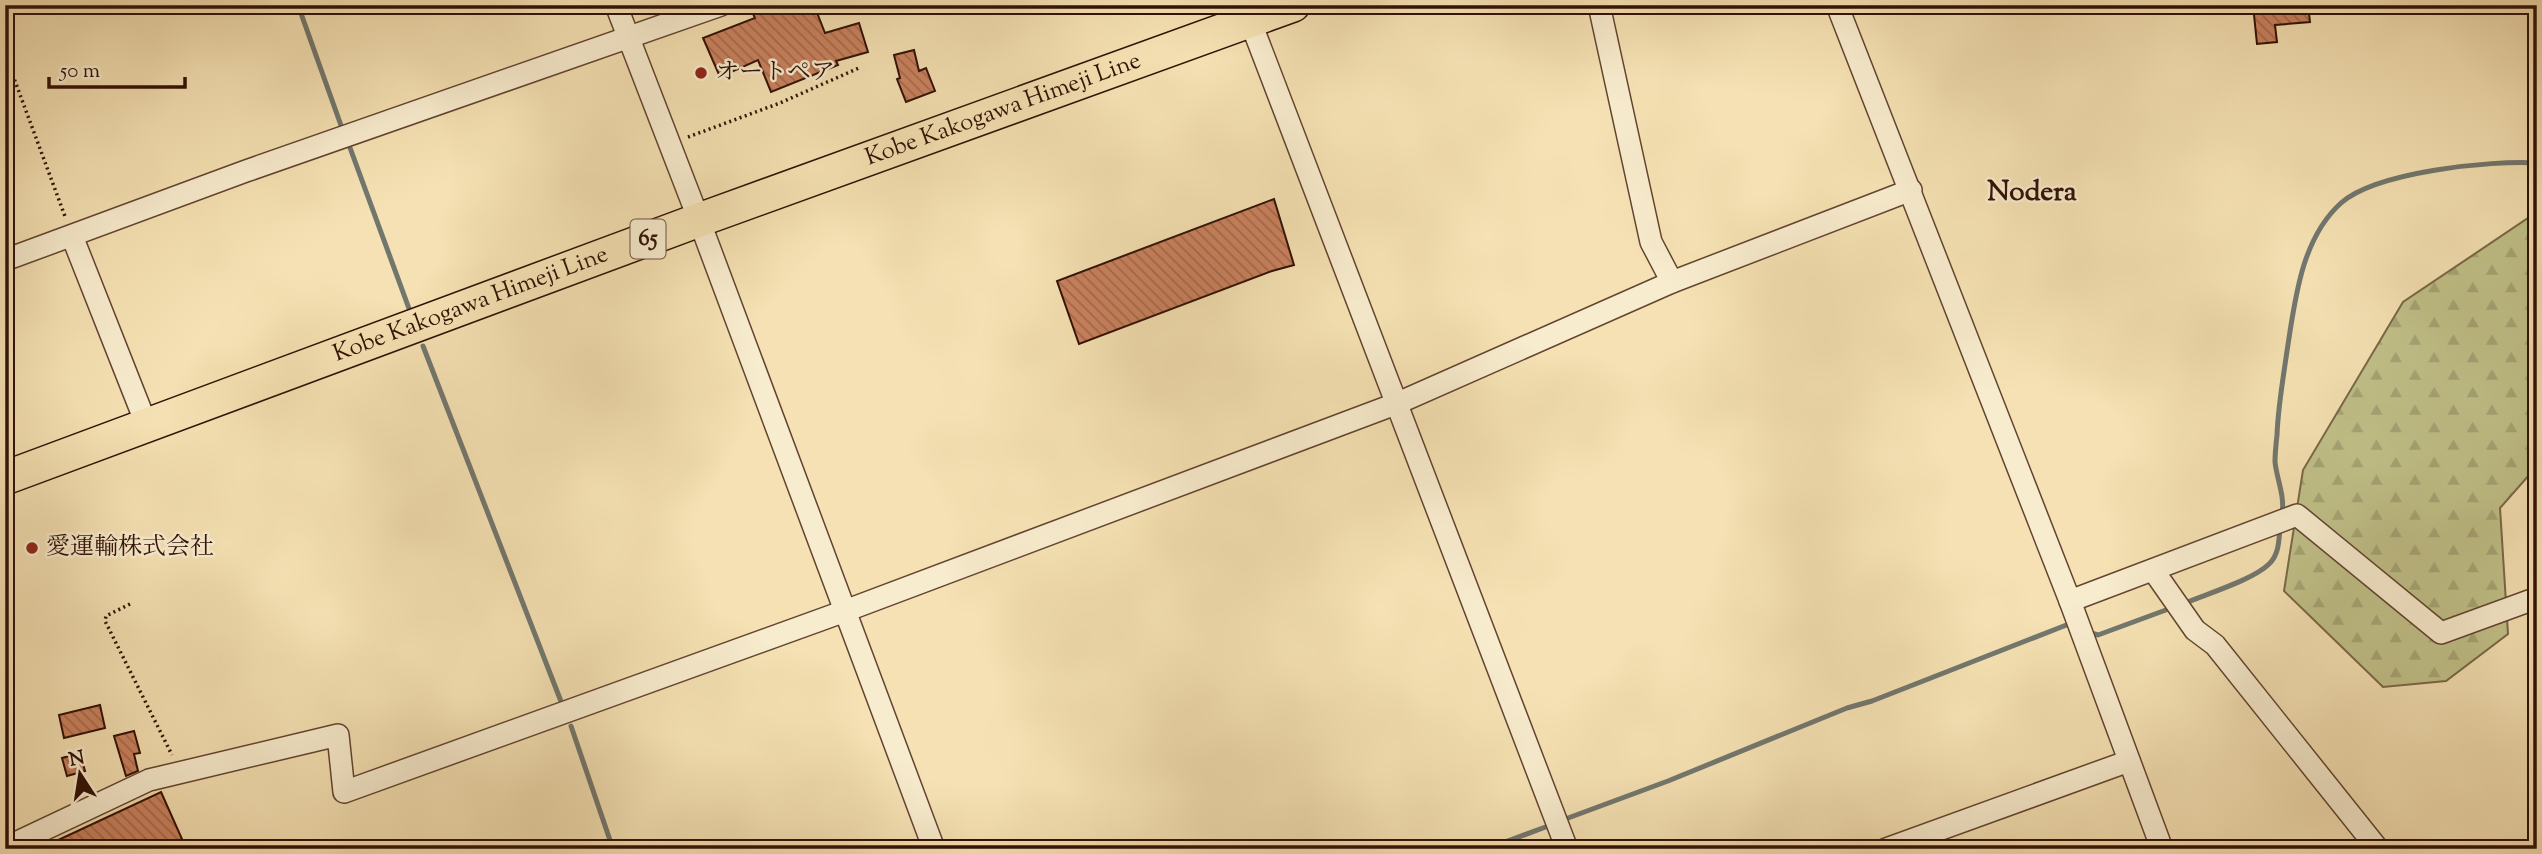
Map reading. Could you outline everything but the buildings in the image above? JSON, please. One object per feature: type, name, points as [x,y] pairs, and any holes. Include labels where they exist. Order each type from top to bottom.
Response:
[{"type":"main road","name":"Kobe Kakogawa Himeji Line","points":[[5,478],[699,220],[1247,12],[1293,5]]},
{"type":"street","points":[[616,5],[934,849]]},
{"type":"street","points":[[5,260],[246,171],[721,5]]},
{"type":"street","points":[[1600,5],[1651,242],[1672,282]]},
{"type":"street","points":[[1837,5],[2070,601],[2162,849]]},
{"type":"street","points":[[1247,12],[1567,849]]},
{"type":"street","points":[[5,848],[149,780],[338,736],[344,793],[845,611],[1398,403],[1672,282],[1911,190]]},
{"type":"street","points":[[72,236],[147,426]]},
{"type":"street","points":[[2070,601],[2297,516],[2441,634],[2537,597]]},
{"type":"street","points":[[2153,570],[2195,630],[2215,645],[2378,849]]},
{"type":"street","points":[[1886,849],[2129,761]]},
{"type":"path","points":[[5,54],[72,236]]},
{"type":"path","points":[[669,144],[780,103],[861,67]]},
{"type":"path","points":[[130,604],[106,616],[105,621],[181,773]]},
{"type":"green space","points":[[2537,212],[2537,466],[2500,508],[2508,634],[2446,681],[2383,687],[2284,591],[2303,470],[2403,302]]},
{"type":"waterway","points":[[298,5],[343,131]]},
{"type":"waterway","points":[[349,145],[411,314]]},
{"type":"waterway","points":[[2282,514],[2275,455],[2290,331],[2308,252],[2328,218],[2341,203],[2358,192],[2406,176],[2464,166],[2537,163]]},
{"type":"waterway","points":[[423,346],[562,704]]},
{"type":"waterway","points":[[2183,604],[2262,570],[2275,556],[2280,527]]},
{"type":"waterway","points":[[2088,632],[2098,635],[2174,607]]},
{"type":"waterway","points":[[1560,821],[1668,781],[1847,708],[1872,701],[2069,624],[2073,625]]},
{"type":"waterway","points":[[571,726],[613,849]]},
{"type":"waterway","points":[[1486,849],[1551,825]]},
{"type":"place","name":"オートペア","points":[[701,73]]},
{"type":"place","name":"愛運輸株式会社","points":[[32,548]]},
{"type":"district","name":"Nodera","points":[[2032,193]]}]
